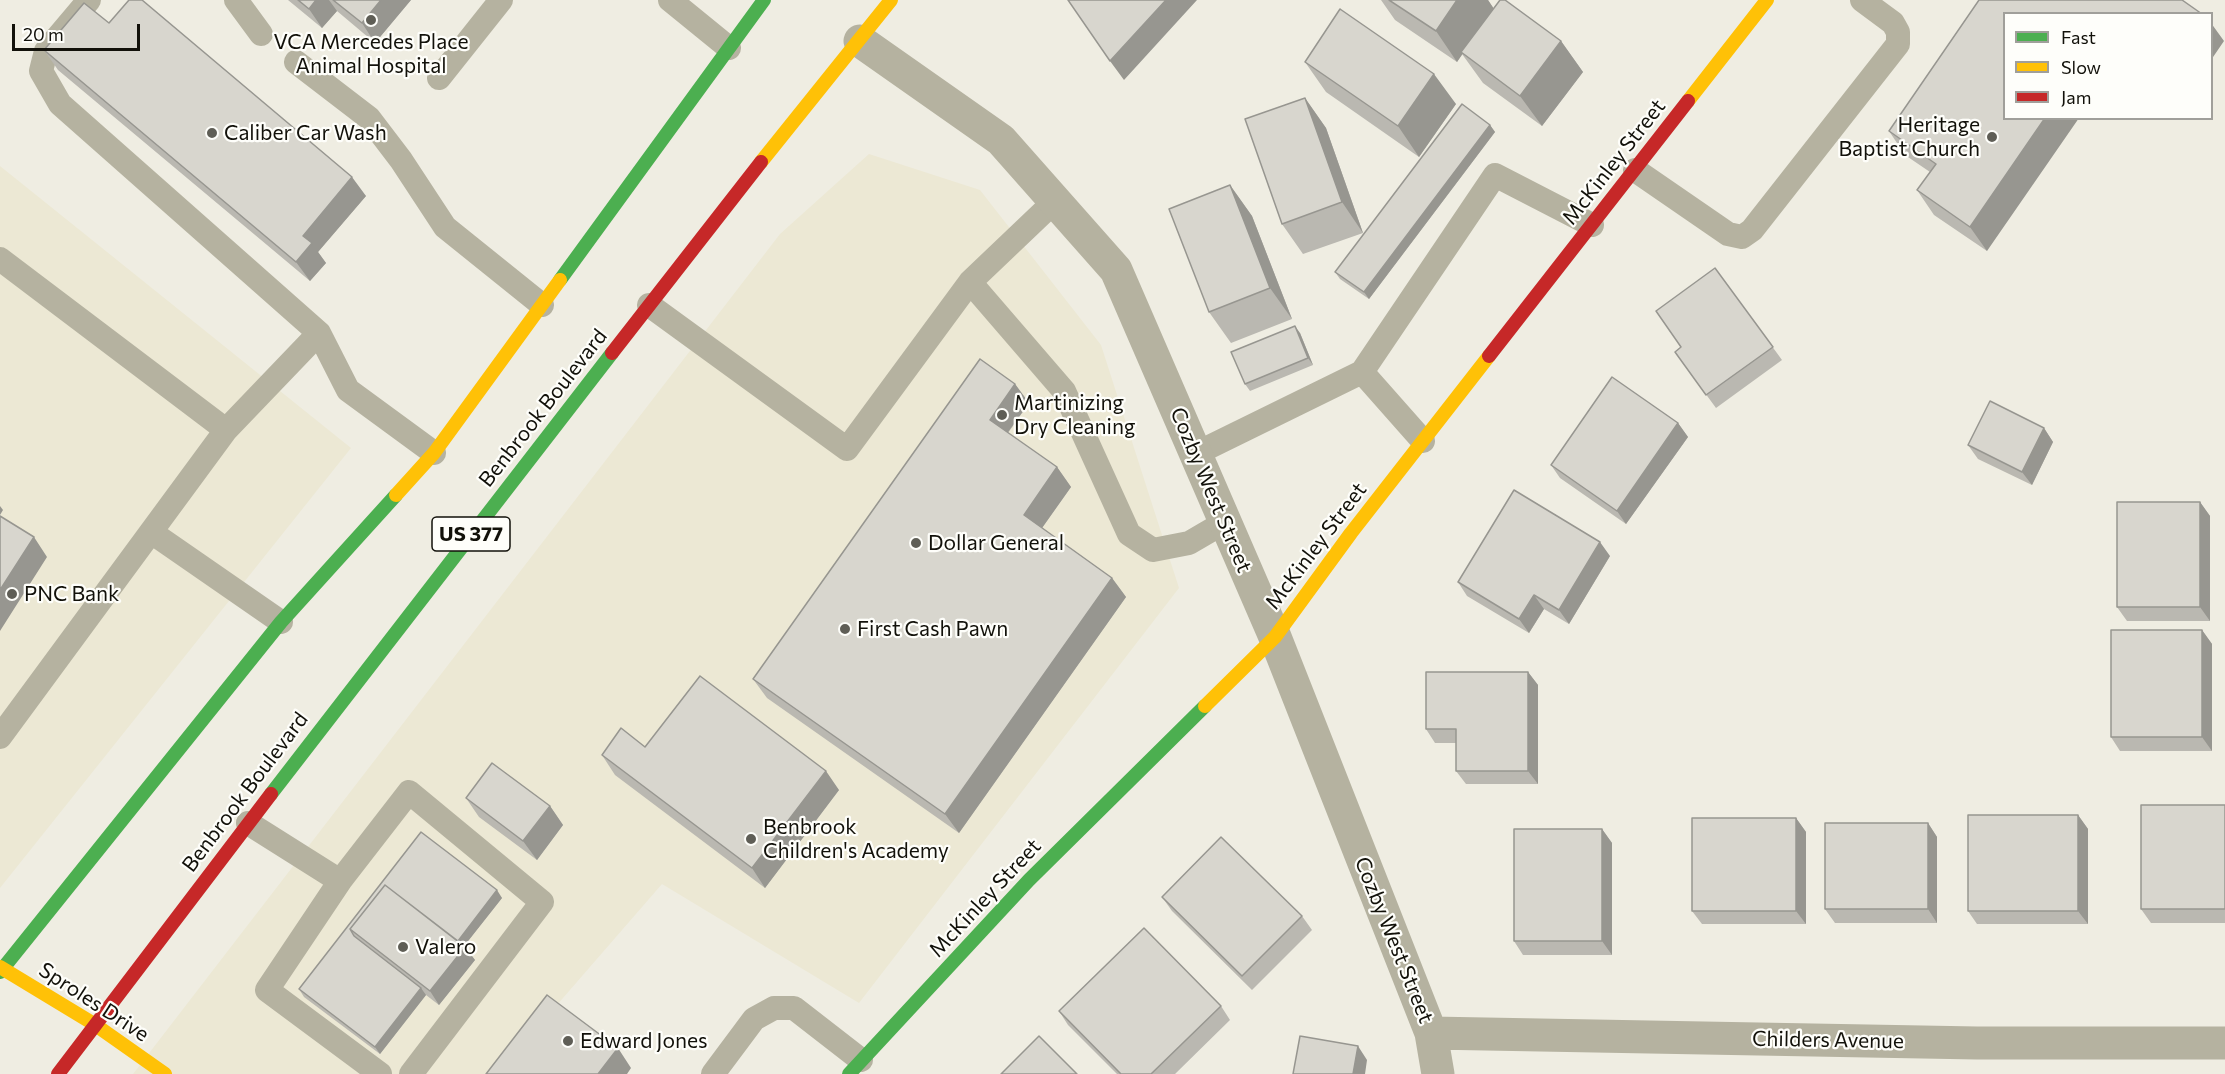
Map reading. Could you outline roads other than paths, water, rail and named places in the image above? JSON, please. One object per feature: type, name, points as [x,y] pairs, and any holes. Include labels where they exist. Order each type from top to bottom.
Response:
[{"type":"main road","points":[[1,969],[281,622],[434,453],[764,0]]},
{"type":"main road","name":"Benbrook Boulevard","points":[[58,1074],[248,823],[649,305],[891,0]]},
{"type":"main road","name":"McKinley Street","points":[[855,1067],[1029,880],[1275,637],[1423,441],[1767,0]]},
{"type":"main road","name":"Sproles Drive","points":[[1,969],[94,1024],[165,1074]]},
{"type":"street","name":"Cozby West Street","points":[[860,41],[1001,140],[1116,270],[1275,637],[1431,1033],[1438,1074]]},
{"type":"street","name":"Childers Avenue","points":[[1431,1033],[1977,1043],[2225,1043]]},
{"type":"lane","points":[[89,0],[46,51],[41,71],[60,104],[319,333],[348,390],[434,453]]},
{"type":"lane","points":[[236,0],[261,34]]},
{"type":"lane","points":[[439,78],[501,0]]},
{"type":"lane","points":[[670,0],[729,48]]},
{"type":"lane","points":[[1635,170],[1728,234],[1742,237],[1752,230],[1898,44],[1898,32],[1893,23],[1862,0]]},
{"type":"lane","points":[[296,62],[369,118],[401,159],[445,227],[542,305]]},
{"type":"lane","points":[[1195,454],[1362,372],[1495,175],[1592,225]]},
{"type":"lane","points":[[649,305],[847,449],[970,282],[1055,201]]},
{"type":"lane","points":[[0,259],[226,430]]},
{"type":"lane","points":[[970,282],[1064,391],[1129,534],[1153,550],[1189,543],[1225,522]]},
{"type":"lane","points":[[0,737],[226,430],[319,333]]},
{"type":"lane","points":[[1362,372],[1423,441]]},
{"type":"lane","points":[[151,532],[281,622]]},
{"type":"lane","points":[[380,1074],[267,990],[340,881],[409,792],[542,903],[411,1074]]},
{"type":"lane","points":[[248,823],[340,881]]},
{"type":"lane","points":[[713,1074],[754,1019],[774,1008],[794,1008],[855,1067]]},
{"type":"place","name":"VCA Mercedes Place Animal Hospital","points":[[371,20]]},
{"type":"place","name":"Caliber Car Wash","points":[[212,133]]},
{"type":"place","name":"Heritage Baptist Church","points":[[1992,137]]},
{"type":"place","name":"Martinizing Dry Cleaning","points":[[1002,415]]},
{"type":"place","name":"Dollar General","points":[[916,543]]},
{"type":"place","name":"PNC Bank","points":[[12,594]]},
{"type":"place","name":"First Cash Pawn","points":[[845,629]]},
{"type":"place","name":"Benbrook Children's Academy","points":[[751,839]]},
{"type":"place","name":"Valero","points":[[403,947]]},
{"type":"place","name":"Edward Jones","points":[[568,1041]]}]
